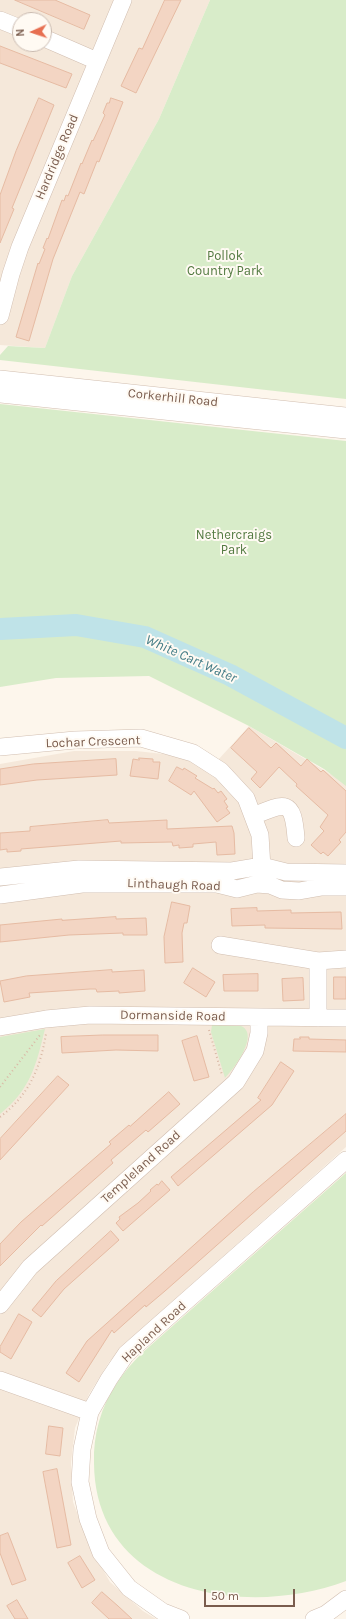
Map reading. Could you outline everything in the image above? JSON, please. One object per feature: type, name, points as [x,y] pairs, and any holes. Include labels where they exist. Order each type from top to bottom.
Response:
[{"type":"street","name":"Hardridge Road","points":[[0,316],[20,246],[122,0]]},
{"type":"street","points":[[0,20],[12,25]]},
{"type":"street","points":[[52,41],[97,61]]},
{"type":"street","name":"Corkerhill Road","points":[[1,386],[346,416]]},
{"type":"street","name":"Corkerhill Road","points":[[1,386],[346,430]]},
{"type":"street","name":"Lochar Crescent","points":[[0,747],[75,740],[141,738],[193,753],[221,771],[246,798],[260,835],[263,884]]},
{"type":"street","points":[[253,816],[277,806],[282,806],[289,809],[294,816],[296,838]]},
{"type":"street","name":"Linthaugh Road","points":[[0,877],[79,869],[225,872],[262,866],[286,872],[346,873]]},
{"type":"street","name":"Linthaugh Road","points":[[0,895],[82,884],[217,884],[237,889],[263,884],[282,890],[299,891],[322,887],[346,887]]},
{"type":"street","points":[[220,945],[318,961],[346,959]]},
{"type":"street","points":[[318,961],[318,1018]]},
{"type":"street","name":"Dormanside Road","points":[[0,1027],[46,1019],[90,1015],[346,1018]]},
{"type":"street","name":"Templeland Road","points":[[0,1305],[30,1267],[236,1082],[255,1051],[259,1033],[259,1018]]},
{"type":"street","name":"Hapland Road","points":[[181,1619],[161,1615],[129,1588],[102,1552],[88,1519],[80,1482],[82,1449],[90,1412],[109,1379],[126,1354],[346,1160]]},
{"type":"street","points":[[0,1380],[90,1412]]},
{"type":"street","points":[[314,1619],[326,1614],[346,1599]]},
{"type":"path","points":[[0,1087],[45,1029]]},
{"type":"path","points":[[209,1032],[224,1082],[228,1090]]},
{"type":"path","points":[[0,1117],[21,1098],[31,1083],[39,1065],[46,1033]]},
{"type":"shaded area","points":[[0,0],[210,0],[159,119],[72,276],[45,348],[0,345]]},
{"type":"shaded area","points":[[249,726],[346,783],[346,1147],[166,1307],[109,1362],[89,1394],[75,1428],[71,1462],[73,1502],[90,1547],[110,1582],[143,1611],[156,1619],[0,1619],[0,764],[74,751],[136,751],[218,760]]},
{"type":"green space","name":"Pollok Country Park","points":[[210,0],[346,0],[346,399],[0,360],[0,355],[8,346],[45,348],[72,276],[159,119]]},
{"type":"green space","name":"Nethercraigs Park","points":[[0,404],[346,441],[346,786],[324,769],[249,726],[149,676],[56,678],[0,687]]},
{"type":"green space","points":[[212,1025],[241,1026],[246,1030],[248,1036],[244,1052],[225,1078],[211,1032]]},
{"type":"green space","points":[[45,1029],[39,1054],[31,1076],[19,1095],[0,1114],[0,1037]]},
{"type":"green space","points":[[346,1173],[346,1581],[306,1592],[264,1597],[222,1595],[182,1585],[148,1568],[120,1542],[101,1507],[94,1463],[94,1452],[102,1411],[111,1392],[129,1367],[142,1353]]},
{"type":"building","points":[[15,0],[55,0],[90,15],[84,29],[52,16],[52,12],[44,12]]},
{"type":"building","points":[[165,0],[181,0],[136,93],[121,86],[139,48],[142,49]]},
{"type":"building","points":[[0,46],[12,52],[72,74],[66,88],[0,63]]},
{"type":"building","points":[[39,98],[54,105],[12,208],[14,209],[0,243],[0,195],[16,151]]},
{"type":"building","points":[[111,98],[123,102],[99,162],[97,161],[84,194],[80,192],[53,259],[29,341],[16,337],[38,263],[39,264],[45,249],[43,248],[47,238],[48,239],[62,200],[64,201],[66,195],[68,196],[81,163],[82,164],[105,115],[103,113],[107,103],[109,103]]},
{"type":"building","points":[[249,728],[271,748],[276,743],[301,766],[307,759],[321,772],[323,770],[346,791],[346,832],[339,840],[341,842],[328,856],[323,852],[321,854],[311,845],[324,831],[320,827],[328,815],[296,786],[297,784],[279,767],[260,788],[251,779],[257,772],[231,748]]},
{"type":"building","points":[[139,758],[153,759],[153,762],[160,762],[158,779],[130,776],[133,759],[139,760]]},
{"type":"building","points":[[116,759],[117,775],[37,780],[0,785],[0,769],[33,764]]},
{"type":"building","points":[[177,767],[183,770],[184,768],[197,776],[195,778],[213,789],[214,788],[218,793],[221,791],[227,799],[224,801],[228,807],[226,808],[230,813],[217,822],[194,791],[191,795],[169,781]]},
{"type":"building","points":[[108,820],[109,823],[167,820],[167,829],[232,826],[234,833],[235,854],[217,855],[216,842],[193,844],[193,847],[179,848],[179,845],[173,846],[172,842],[121,843],[121,841],[21,849],[21,851],[7,852],[7,849],[0,850],[0,833],[30,831],[30,827]]},
{"type":"building","points":[[172,902],[190,906],[187,923],[184,923],[182,933],[183,962],[165,963],[164,937]]},
{"type":"building","points":[[257,908],[257,911],[291,910],[291,913],[341,912],[342,929],[265,928],[265,925],[232,926],[231,909]]},
{"type":"building","points":[[116,917],[116,919],[146,918],[147,935],[123,935],[123,933],[69,935],[0,942],[0,925],[62,919]]},
{"type":"building","points":[[193,968],[215,982],[206,997],[184,983]]},
{"type":"building","points":[[112,970],[112,972],[144,970],[145,991],[119,993],[119,991],[97,992],[96,989],[90,989],[29,993],[30,997],[4,1002],[0,981],[26,976]]},
{"type":"building","points":[[258,974],[258,991],[224,991],[223,975]]},
{"type":"building","points":[[334,977],[346,977],[346,999],[334,999]]},
{"type":"building","points":[[303,978],[304,1000],[283,1001],[282,979]]},
{"type":"building","points":[[158,1035],[158,1051],[116,1050],[62,1053],[61,1037]]},
{"type":"building","points":[[197,1036],[209,1077],[194,1081],[182,1041]]},
{"type":"building","points":[[300,1037],[309,1037],[309,1039],[346,1040],[346,1052],[293,1051],[294,1039],[300,1039]]},
{"type":"building","points":[[281,1062],[294,1071],[272,1105],[178,1186],[171,1177],[261,1100],[258,1098]]},
{"type":"building","points":[[58,1076],[69,1085],[0,1160],[0,1139]]},
{"type":"building","points":[[169,1092],[180,1104],[148,1132],[146,1130],[111,1160],[113,1163],[42,1226],[41,1225],[0,1266],[0,1244],[21,1222],[111,1144],[109,1142]]},
{"type":"building","points":[[346,1114],[346,1131],[165,1291],[146,1307],[145,1305],[114,1333],[112,1330],[79,1382],[66,1373],[87,1341],[253,1192]]},
{"type":"building","points":[[162,1181],[170,1190],[123,1231],[116,1223],[120,1219],[119,1217],[138,1203],[151,1191],[150,1190]]},
{"type":"building","points":[[111,1231],[119,1240],[64,1289],[41,1317],[32,1310],[56,1281]]},
{"type":"building","points":[[19,1314],[32,1322],[11,1359],[0,1352],[0,1347]]},
{"type":"building","points":[[49,1426],[63,1428],[60,1456],[46,1454]]},
{"type":"building","points":[[57,1469],[71,1545],[57,1548],[43,1472]]},
{"type":"building","points":[[8,1533],[26,1580],[12,1585],[0,1553],[0,1536]]},
{"type":"building","points":[[80,1556],[95,1580],[82,1588],[68,1563]]},
{"type":"building","points":[[102,1592],[132,1619],[109,1619],[92,1603]]},
{"type":"building","points":[[17,1600],[28,1619],[15,1619],[7,1606]]},
{"type":"waterway","name":"White Cart Water","points":[[0,629],[76,625],[145,637],[230,675],[346,738]]}]
